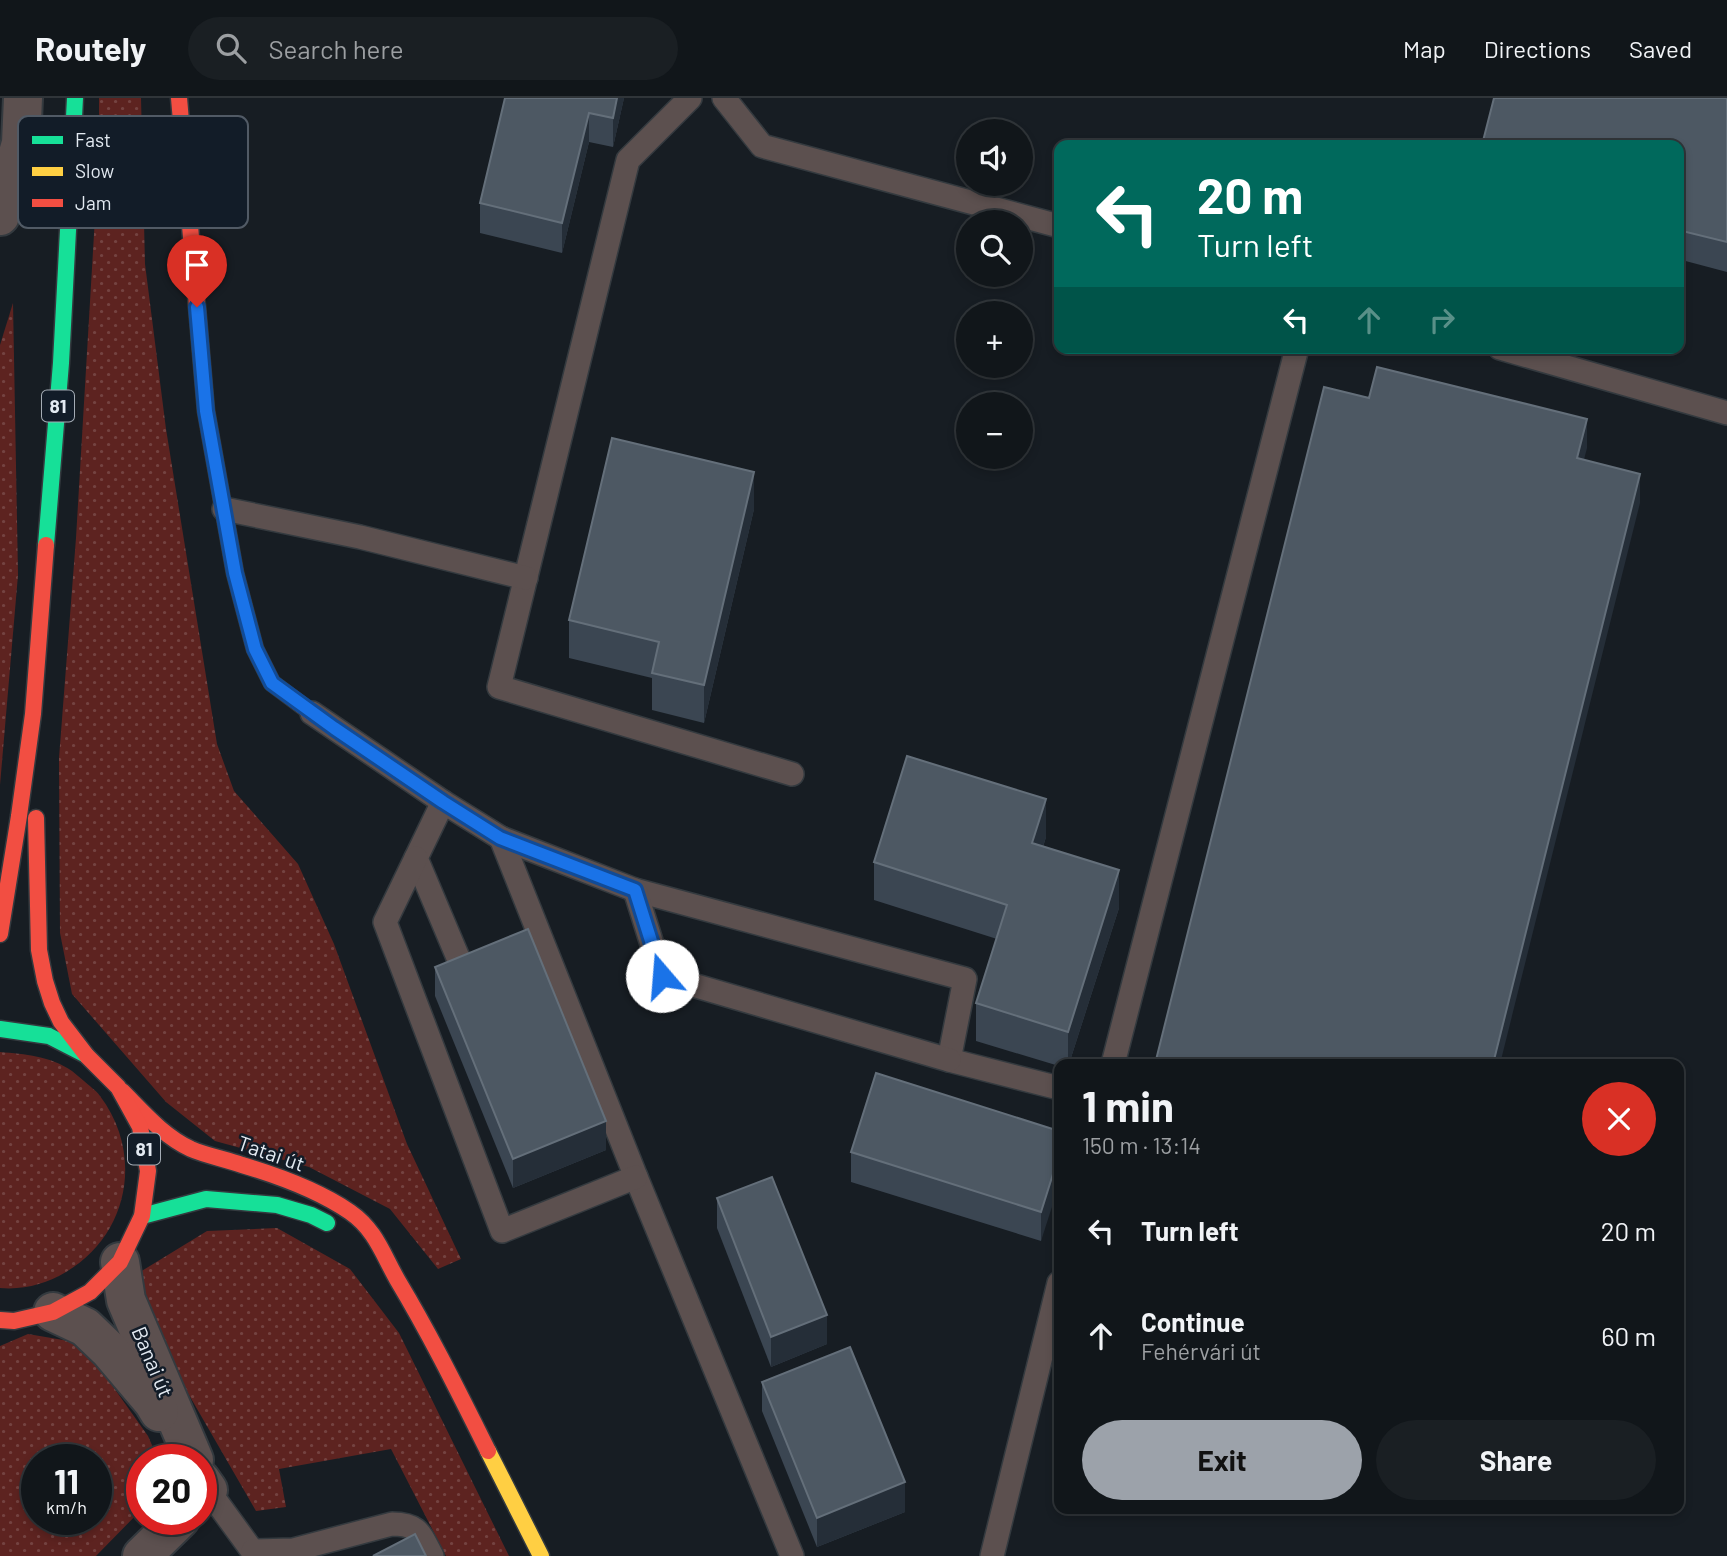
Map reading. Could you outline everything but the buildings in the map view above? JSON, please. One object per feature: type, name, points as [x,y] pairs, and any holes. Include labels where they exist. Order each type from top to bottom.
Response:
[{"type":"main road","name":"81","points":[[74,116],[75,98]]},
{"type":"main road","points":[[179,98],[181,116]]},
{"type":"main road","name":"81","points":[[0,934],[33,714],[61,363],[68,228]]},
{"type":"main road","points":[[190,228],[206,411],[235,573],[255,649],[272,683],[312,713]]},
{"type":"main road","name":"81","points":[[0,1334],[7,1320],[53,1312],[90,1292],[120,1262],[142,1216],[148,1171],[140,1127],[118,1087],[87,1056],[61,1023],[45,981],[39,950],[33,714]]},
{"type":"main road","name":"81","points":[[0,1029],[49,1036],[87,1056]]},
{"type":"main road","name":"Tatai út","points":[[118,1087],[163,1132],[192,1149],[270,1173],[319,1194],[350,1212],[367,1226],[383,1249],[432,1339],[541,1556]]},
{"type":"main road","points":[[142,1216],[206,1199],[241,1201],[277,1205],[311,1215],[342,1232]]},
{"type":"main road","name":"Tatai út","points":[[359,1244],[395,1275]]},
{"type":"street","points":[[22,116],[23,98]]},
{"type":"street","points":[[0,216],[18,153]]},
{"type":"street","name":"Banai út","points":[[120,1262],[126,1300],[185,1444]]},
{"type":"street","name":"Banai út","points":[[53,1312],[85,1327],[109,1350],[153,1402],[179,1444]]},
{"type":"street","points":[[142,1556],[164,1535]]},
{"type":"lane","points":[[690,98],[628,160],[499,687],[792,774]]},
{"type":"lane","points":[[724,98],[762,146],[1054,225]]},
{"type":"lane","points":[[1114,1059],[1295,354]]},
{"type":"lane","points":[[1521,354],[1727,413]]},
{"type":"lane","points":[[224,509],[360,537],[526,578]]},
{"type":"lane","points":[[312,713],[500,838],[635,890],[965,979],[949,1060]]},
{"type":"lane","points":[[443,802],[385,922],[502,1231],[636,1177]]},
{"type":"lane","points":[[500,838],[792,1556]]},
{"type":"lane","points":[[416,858],[462,967]]},
{"type":"lane","points":[[635,890],[662,976],[949,1060],[1054,1087]]},
{"type":"lane","points":[[992,1556],[1054,1303]]},
{"type":"lane","points":[[217,1501],[255,1553],[293,1550],[392,1524],[408,1524],[421,1535],[432,1556]]},
{"type":"shaded area","points":[[99,98],[141,98],[141,116],[99,116]]},
{"type":"shaded area","points":[[94,228],[144,228],[145,264],[166,429],[217,744],[234,791],[298,864],[334,944],[407,1144],[461,1259],[438,1269],[390,1209],[309,1167],[215,1141],[166,1102],[72,994],[60,933],[59,758],[76,538]]},
{"type":"shaded area","points":[[13,303],[18,575],[0,785],[0,345]]},
{"type":"shaded area","points":[[0,1052],[55,1062],[72,1071],[94,1090],[114,1119],[122,1143],[125,1167],[123,1192],[116,1215],[104,1237],[87,1256],[66,1272],[51,1280],[18,1288],[0,1288]]},
{"type":"shaded area","points":[[277,1228],[350,1269],[399,1333],[509,1556],[446,1556],[391,1449],[279,1469],[286,1507],[256,1511],[159,1343],[140,1272],[207,1231]]},
{"type":"shaded area","points":[[28,1334],[69,1341],[97,1364],[151,1444],[126,1444],[126,1525],[96,1556],[0,1556],[0,1346]]},
{"type":"traffic: fast","points":[[74,116],[75,98]]},
{"type":"traffic: fast","points":[[46,545],[61,363],[68,228]]},
{"type":"traffic: fast","points":[[0,1029],[49,1036],[86,1055]]},
{"type":"traffic: fast","points":[[142,1216],[206,1199],[277,1205],[311,1215],[327,1223]]},
{"type":"traffic: slow","points":[[488,1451],[541,1556]]},
{"type":"traffic: jam","points":[[179,98],[181,116]]},
{"type":"traffic: jam","points":[[190,228],[206,411],[235,573],[255,649],[272,683],[312,713]]},
{"type":"traffic: jam","points":[[0,934],[33,714],[46,545]]},
{"type":"traffic: jam","points":[[0,1320],[14,1321],[53,1312],[90,1292],[120,1262],[142,1216],[148,1171],[140,1127],[118,1087],[87,1056],[61,1022],[45,981],[39,950],[36,818]]},
{"type":"traffic: jam","points":[[122,1091],[154,1123],[181,1144],[298,1184],[338,1204],[359,1219],[378,1244],[488,1451]]},
{"type":"route","points":[[197,307],[206,411],[235,573],[255,649],[272,683],[334,728],[500,838],[635,890],[662,976]]}]
